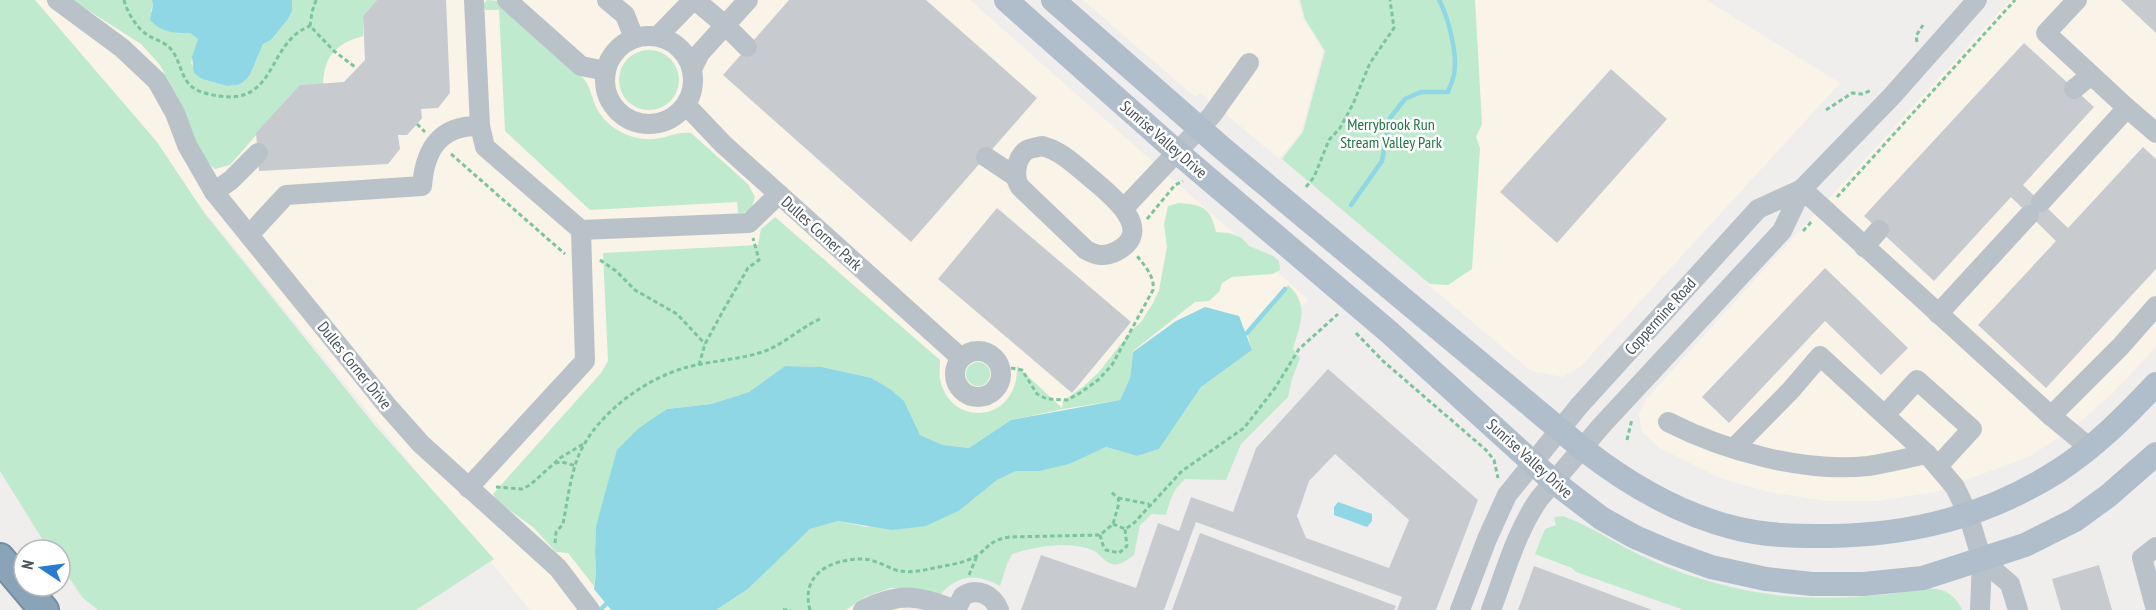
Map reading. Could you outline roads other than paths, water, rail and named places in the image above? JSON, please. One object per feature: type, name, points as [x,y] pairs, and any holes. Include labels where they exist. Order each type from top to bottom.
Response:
[{"type":"highway","points":[[0,558],[44,610]]},
{"type":"main road","name":"Sunrise Valley Drive","points":[[1006,0],[1177,152],[1389,332],[1554,482],[1601,518],[1635,537],[1711,567],[1766,579],[1812,584],[1864,584],[1923,578],[2025,545],[2075,520],[2108,496],[2156,454]]},
{"type":"main road","name":"Sunrise Valley Drive","points":[[1053,0],[1199,128],[1583,448],[1630,483],[1658,499],[1715,522],[1768,534],[1834,536],[1892,532],[1932,526],[1993,506],[2038,483],[2091,448],[2156,384]]},
{"type":"street","name":"Dulles Corner Drive","points":[[57,0],[122,48],[157,81],[213,192],[389,408],[421,444],[491,510],[558,568],[590,610]]},
{"type":"street","points":[[474,0],[480,126],[485,147],[581,230],[749,223],[779,194]]},
{"type":"street","points":[[507,0],[581,66],[606,70]]},
{"type":"street","points":[[608,0],[625,15],[634,38]]},
{"type":"street","points":[[658,36],[694,0],[726,25],[747,47]]},
{"type":"street","points":[[692,69],[700,54],[748,0]]},
{"type":"street","name":"Coppermine Road","points":[[1491,610],[1530,512],[1583,448],[1782,231],[1802,189],[1892,96],[1977,0]]},
{"type":"street","points":[[2077,0],[2046,33],[2156,133]]},
{"type":"street","points":[[658,36],[680,48],[692,69],[694,81],[692,94],[686,105],[675,116],[662,123],[647,125],[632,121],[619,113],[610,101],[605,86],[606,70],[611,57],[621,46],[634,38],[658,36]]},
{"type":"street","points":[[1124,207],[1212,115],[1249,63]]},
{"type":"street","points":[[2074,89],[2091,75]]},
{"type":"street","name":"Dulles Corner Park","points":[[686,105],[723,144],[961,358]]},
{"type":"street","points":[[1938,314],[2127,108]]},
{"type":"street","points":[[249,234],[286,195],[422,186],[427,159],[436,141],[456,129],[480,126]]},
{"type":"street","points":[[1042,146],[1058,150],[1124,207],[1132,228],[1130,240],[1124,248],[1112,254],[1100,256],[1080,245],[1020,187],[1017,170],[1026,151],[1042,146]]},
{"type":"street","points":[[990,152],[1017,170]]},
{"type":"street","points":[[213,192],[231,180],[258,153]]},
{"type":"street","points":[[1802,189],[2051,416],[2091,448]]},
{"type":"street","name":"Coppermine Road","points":[[1460,610],[1487,538],[1507,495],[1533,462],[1758,209],[1802,189]]},
{"type":"street","points":[[468,488],[585,361],[581,230]]},
{"type":"street","points":[[1864,247],[1880,230]]},
{"type":"street","points":[[2051,416],[2121,346],[2156,306]]},
{"type":"street","points":[[1734,448],[1776,406],[1820,356],[1932,460],[1955,487],[1968,514],[1982,560],[1980,610]]},
{"type":"street","points":[[1668,422],[1694,435],[1734,448],[1801,465],[1867,466],[1932,460],[1972,429],[1917,380],[1885,415]]},
{"type":"street","points":[[2156,547],[2142,558],[2156,610]]},
{"type":"street","points":[[1982,560],[2010,584],[2018,610]]},
{"type":"street","points":[[863,610],[892,605],[909,597],[926,598],[957,610],[963,596],[976,591],[996,601],[999,610]]},
{"type":"water","points":[[152,0],[292,0],[292,11],[271,40],[263,44],[250,75],[238,85],[227,86],[202,79],[194,73],[192,57],[198,39],[190,33],[168,31],[154,24],[150,20]]},
{"type":"water","points":[[1205,307],[1239,316],[1252,350],[1201,387],[1159,449],[1137,456],[1106,447],[1069,464],[1040,471],[1016,471],[997,480],[960,510],[926,526],[892,530],[838,521],[810,529],[748,589],[716,610],[611,610],[594,589],[596,526],[617,450],[639,428],[667,409],[711,404],[749,392],[785,366],[822,367],[872,378],[904,401],[920,435],[943,445],[969,448],[1011,420],[1120,400],[1130,378],[1133,352],[1176,321]]},
{"type":"water","points":[[1338,502],[1372,514],[1372,521],[1367,527],[1334,515],[1334,507]]},
{"type":"waterway","points":[[1351,205],[1382,161],[1390,118],[1405,99],[1421,92],[1448,92],[1454,74],[1455,57],[1449,25],[1439,0]]},
{"type":"waterway","points":[[1247,333],[1285,289]]},
{"type":"waterway","points":[[600,610],[606,604]]},
{"type":"park label","name":"Merrybrook Run Stream Valley Park","points":[[1391,133]]}]
